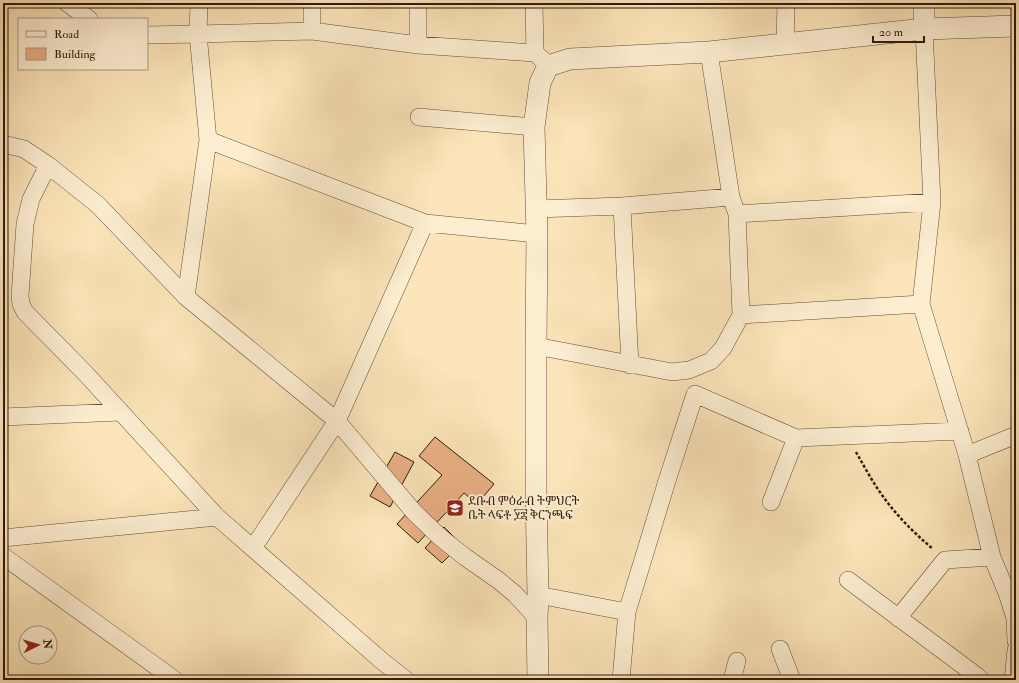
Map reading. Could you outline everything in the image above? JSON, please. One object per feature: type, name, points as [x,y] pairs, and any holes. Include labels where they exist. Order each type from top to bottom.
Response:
[{"type":"street","points":[[68,3],[87,18]]},
{"type":"street","points":[[186,297],[208,140],[198,34],[199,3]]},
{"type":"street","points":[[312,3],[312,31]]},
{"type":"street","points":[[418,3],[418,45]]},
{"type":"street","points":[[534,3],[542,60],[534,127],[537,234],[536,494],[538,680]]},
{"type":"street","points":[[785,45],[786,3]]},
{"type":"street","points":[[924,3],[932,202],[921,304],[967,455],[992,557],[1007,593],[1015,618],[1016,641]]},
{"type":"street","points":[[148,36],[312,31],[542,60],[709,52],[924,29],[1016,26]]},
{"type":"street","points":[[536,346],[672,372],[689,370],[711,360],[723,348],[741,315],[737,214],[731,197],[709,52]]},
{"type":"street","points":[[419,117],[534,127]]},
{"type":"street","points":[[208,140],[425,223],[537,234]]},
{"type":"street","points":[[3,144],[24,149],[98,205],[186,297],[337,421],[414,512],[440,537],[515,594],[537,618]]},
{"type":"street","points":[[48,166],[31,200],[25,224],[20,296],[21,304],[25,312],[86,374],[217,517],[382,661],[406,680]]},
{"type":"street","points":[[536,209],[622,206],[731,197]]},
{"type":"street","points":[[737,214],[932,202]]},
{"type":"street","points":[[622,206],[630,364]]},
{"type":"street","points":[[253,548],[337,421],[425,223]]},
{"type":"street","points":[[741,315],[921,304]]},
{"type":"street","points":[[621,680],[627,612],[695,394],[689,370]]},
{"type":"street","points":[[695,394],[796,438],[960,431]]},
{"type":"street","points":[[3,417],[121,412]]},
{"type":"street","points":[[967,455],[1016,435]]},
{"type":"street","points":[[771,502],[796,438]]},
{"type":"street","points":[[3,538],[217,517]]},
{"type":"street","points":[[3,556],[175,680]]},
{"type":"street","points":[[898,618],[945,560],[992,557]]},
{"type":"street","points":[[848,580],[981,680]]},
{"type":"street","points":[[538,595],[627,612]]},
{"type":"street","points":[[780,649],[792,680]]},
{"type":"street","points":[[1013,680],[1016,650]]},
{"type":"street","points":[[732,680],[736,661]]},
{"type":"path","points":[[846,436],[890,506],[914,534],[945,560]]},
{"type":"building","points":[[435,437],[494,484],[477,504],[464,493],[418,543],[397,524],[442,475],[419,456]]},
{"type":"building","points":[[395,452],[414,462],[390,507],[370,496]]},
{"type":"building","points":[[444,527],[461,544],[442,563],[425,548]]},
{"type":"place","name":"ደቡብ ምዕራብ ትምህርት ቤት ላፍቶ ፶፰ ቅርንጫፍ","points":[[455,508]]}]
